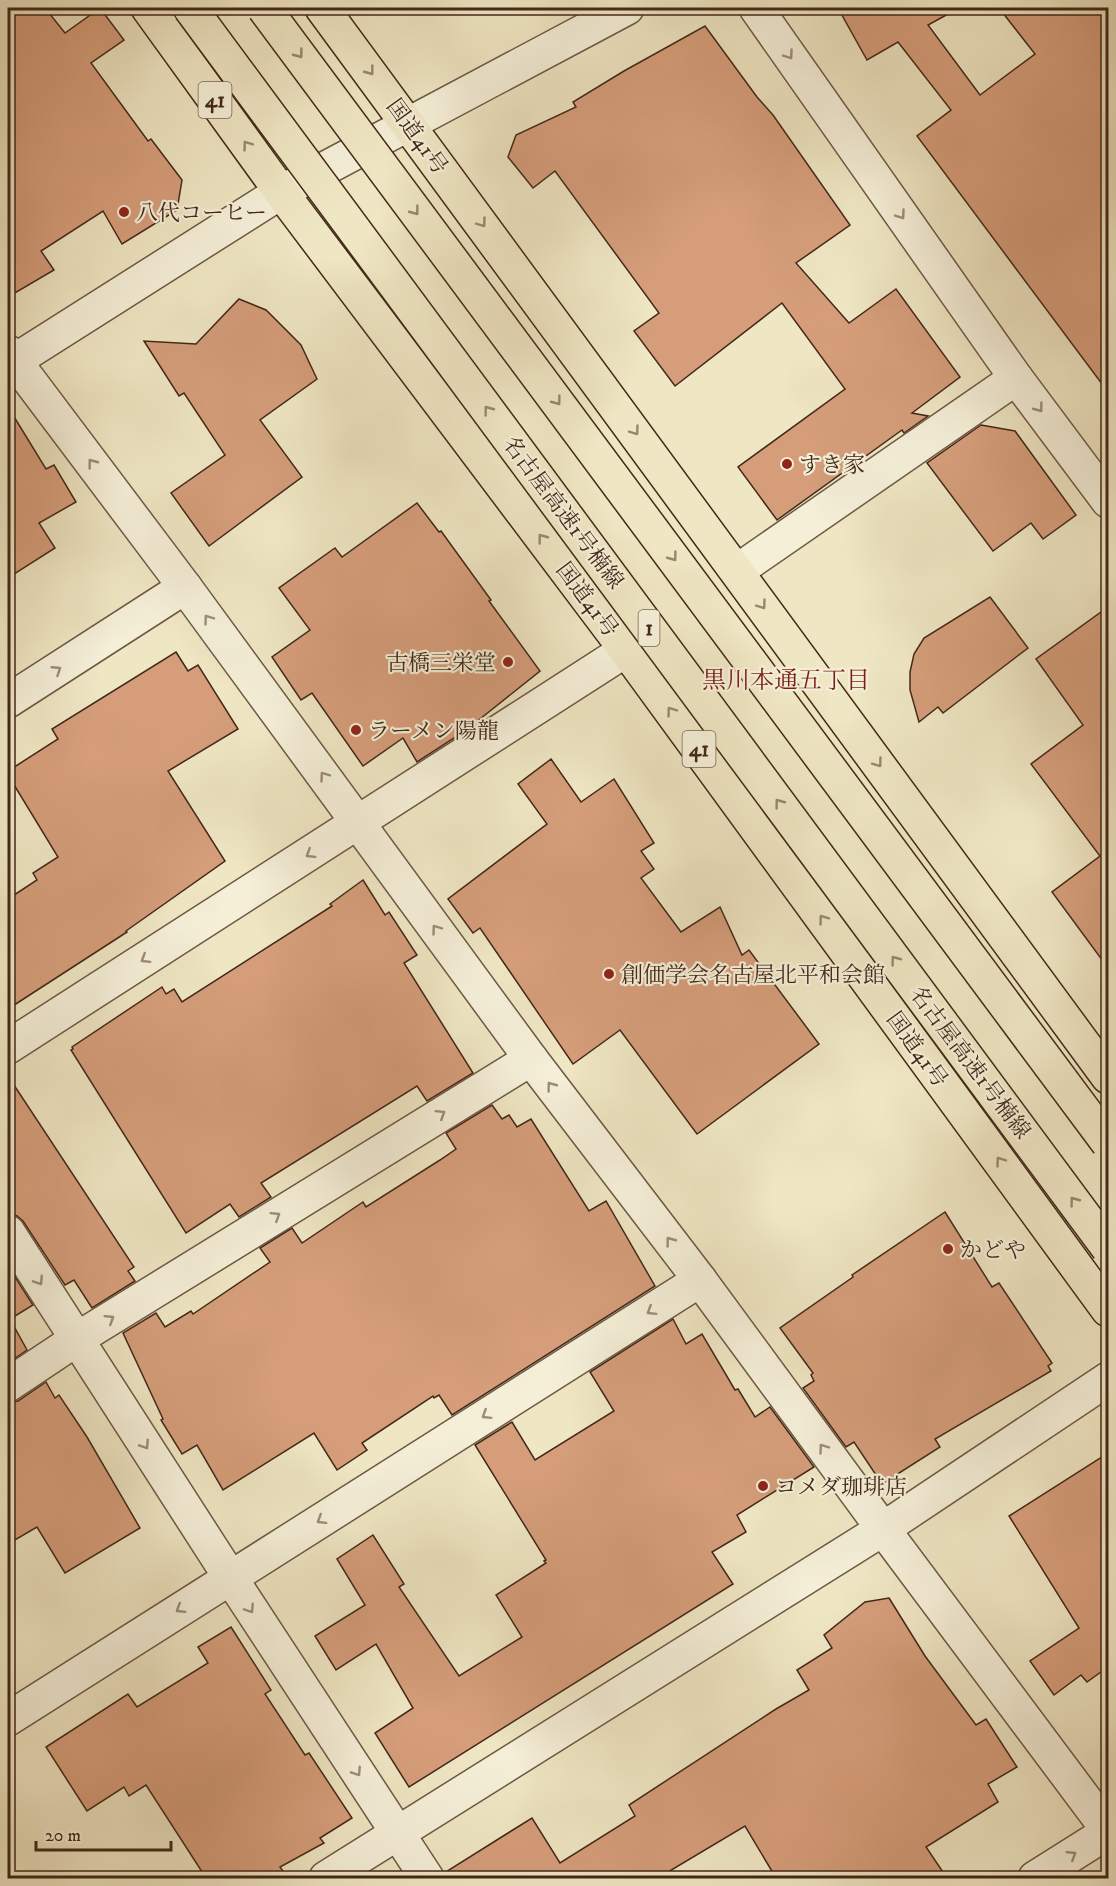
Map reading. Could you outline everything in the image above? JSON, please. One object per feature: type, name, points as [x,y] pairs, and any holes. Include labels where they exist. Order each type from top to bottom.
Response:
[{"type":"highway","name":"国道41号","points":[[148,8],[281,192],[626,650],[1108,1310]]},
{"type":"highway","name":"名古屋高速1号楠線","points":[[190,8],[1108,1248]]},
{"type":"highway","points":[[264,8],[1108,1143]]},
{"type":"highway","name":"国道41号","points":[[322,8],[1108,1077]]},
{"type":"street","points":[[627,8],[281,192],[10,359],[185,587],[531,1059],[700,1280],[1108,1831],[1035,1878]]},
{"type":"street","points":[[756,8],[1016,378],[1108,501]]},
{"type":"street","points":[[737,571],[1016,378]]},
{"type":"street","points":[[8,701],[185,587]]},
{"type":"street","points":[[8,1047],[626,650]]},
{"type":"street","points":[[8,1385],[77,1339],[531,1059]]},
{"type":"street","points":[[8,1232],[427,1878]]},
{"type":"street","points":[[8,1719],[700,1280]]},
{"type":"street","points":[[326,1878],[883,1529],[1108,1379]]},
{"type":"building","points":[[8,8],[45,8],[65,33],[100,8],[124,40],[91,63],[148,141],[151,139],[182,180],[177,210],[122,244],[103,211],[41,251],[54,270],[8,297]]},
{"type":"building","points":[[838,8],[959,8],[928,25],[980,95],[1035,54],[999,8],[1108,8],[1108,392],[917,136],[951,110],[898,42],[867,60]]},
{"type":"building","points":[[705,26],[773,115],[850,225],[796,263],[849,323],[896,289],[960,377],[912,413],[928,416],[904,433],[902,430],[777,520],[738,467],[845,389],[782,303],[675,386],[634,331],[659,313],[555,171],[533,188],[508,157],[516,135],[576,107],[573,102]]},
{"type":"building","points":[[239,299],[266,310],[301,345],[317,379],[260,420],[302,477],[209,546],[171,493],[225,455],[184,393],[179,396],[144,341],[196,344]]},
{"type":"building","points":[[8,407],[46,469],[54,465],[76,502],[39,523],[55,548],[8,578]]},
{"type":"building","points":[[981,425],[1015,431],[1076,515],[1043,539],[1031,523],[993,551],[927,463]]},
{"type":"building","points":[[417,503],[439,532],[441,531],[540,671],[465,731],[417,762],[403,738],[363,766],[312,693],[301,700],[272,657],[310,630],[279,588],[335,548],[342,557]]},
{"type":"building","points":[[990,597],[1028,648],[943,713],[938,707],[919,722],[910,690],[910,672],[914,654],[924,638]]},
{"type":"building","points":[[1108,607],[1108,968],[1052,892],[1100,856],[1031,764],[1083,725],[1036,659]]},
{"type":"building","points":[[176,652],[188,671],[198,665],[238,729],[168,771],[225,861],[127,932],[8,1009],[8,899],[37,880],[33,873],[58,857],[8,775],[8,771],[58,739],[52,729]]},
{"type":"building","points":[[551,759],[581,802],[614,779],[654,843],[641,851],[654,869],[641,878],[681,932],[720,907],[742,955],[749,950],[819,1044],[697,1134],[620,1030],[573,1064],[480,928],[473,933],[448,899],[547,824],[518,784]]},
{"type":"building","points":[[363,880],[385,915],[389,912],[417,955],[404,963],[473,1073],[427,1101],[417,1086],[261,1183],[271,1197],[239,1217],[230,1204],[186,1233],[71,1050],[72,1047],[162,987],[166,994],[174,989],[182,1002],[332,906],[330,904]]},
{"type":"building","points":[[8,1076],[134,1267],[128,1271],[135,1281],[92,1308],[74,1280],[65,1285],[23,1221],[8,1213]]},
{"type":"building","points":[[492,1105],[502,1119],[509,1115],[517,1127],[531,1119],[589,1211],[606,1201],[655,1286],[452,1415],[439,1395],[434,1398],[433,1396],[362,1443],[367,1450],[337,1470],[314,1433],[223,1490],[197,1445],[182,1454],[161,1420],[163,1419],[123,1333],[156,1313],[165,1327],[191,1311],[193,1314],[270,1262],[260,1248],[292,1228],[302,1243],[363,1202],[366,1207],[456,1149],[446,1133]]},
{"type":"building","points":[[945,1212],[992,1287],[999,1283],[1052,1363],[1048,1366],[1051,1371],[935,1439],[940,1447],[882,1484],[854,1442],[846,1447],[803,1388],[814,1381],[811,1375],[813,1373],[780,1328],[853,1277],[852,1275]]},
{"type":"building","points":[[8,1266],[33,1305],[10,1319],[27,1350],[8,1363]]},
{"type":"building","points":[[673,1319],[686,1344],[702,1334],[735,1390],[738,1389],[755,1417],[770,1407],[814,1467],[737,1515],[746,1532],[712,1552],[733,1584],[409,1787],[375,1733],[413,1708],[376,1644],[336,1670],[315,1636],[365,1605],[337,1559],[373,1535],[404,1584],[399,1587],[459,1676],[522,1637],[496,1595],[546,1563],[544,1561],[546,1560],[475,1445],[512,1422],[535,1460],[614,1411],[590,1372]]},
{"type":"building","points":[[46,1382],[55,1398],[59,1395],[87,1437],[140,1528],[65,1573],[37,1527],[8,1544],[8,1403],[18,1401]]},
{"type":"building","points":[[1108,1453],[1108,1675],[1105,1669],[1087,1682],[1081,1675],[1054,1695],[1030,1661],[1079,1628],[1009,1516]]},
{"type":"building","points":[[889,1598],[925,1656],[976,1725],[986,1719],[1017,1767],[988,1784],[998,1802],[926,1847],[947,1878],[776,1878],[745,1826],[658,1878],[445,1878],[444,1873],[532,1818],[560,1863],[635,1816],[629,1805],[809,1690],[797,1670],[832,1648],[824,1635],[865,1602]]},
{"type":"building","points":[[231,1627],[271,1690],[265,1694],[305,1755],[309,1753],[352,1818],[320,1838],[324,1843],[280,1867],[288,1878],[206,1878],[146,1785],[129,1796],[124,1787],[87,1811],[46,1747],[128,1694],[137,1707],[208,1663],[198,1647]]},
{"type":"place","name":"八代コーヒー","points":[[124,212]]},
{"type":"place","name":"すき家","points":[[787,464]]},
{"type":"place","name":"古橋三栄堂","points":[[508,662]]},
{"type":"place","name":"ラーメン陽龍","points":[[356,730]]},
{"type":"place","name":"創価学会名古屋北平和会館","points":[[609,974]]},
{"type":"place","name":"かどや","points":[[948,1249]]},
{"type":"place","name":"コメダ珈琲店","points":[[763,1486]]},
{"type":"district","name":"黒川本通五丁目","points":[[786,680]]}]
